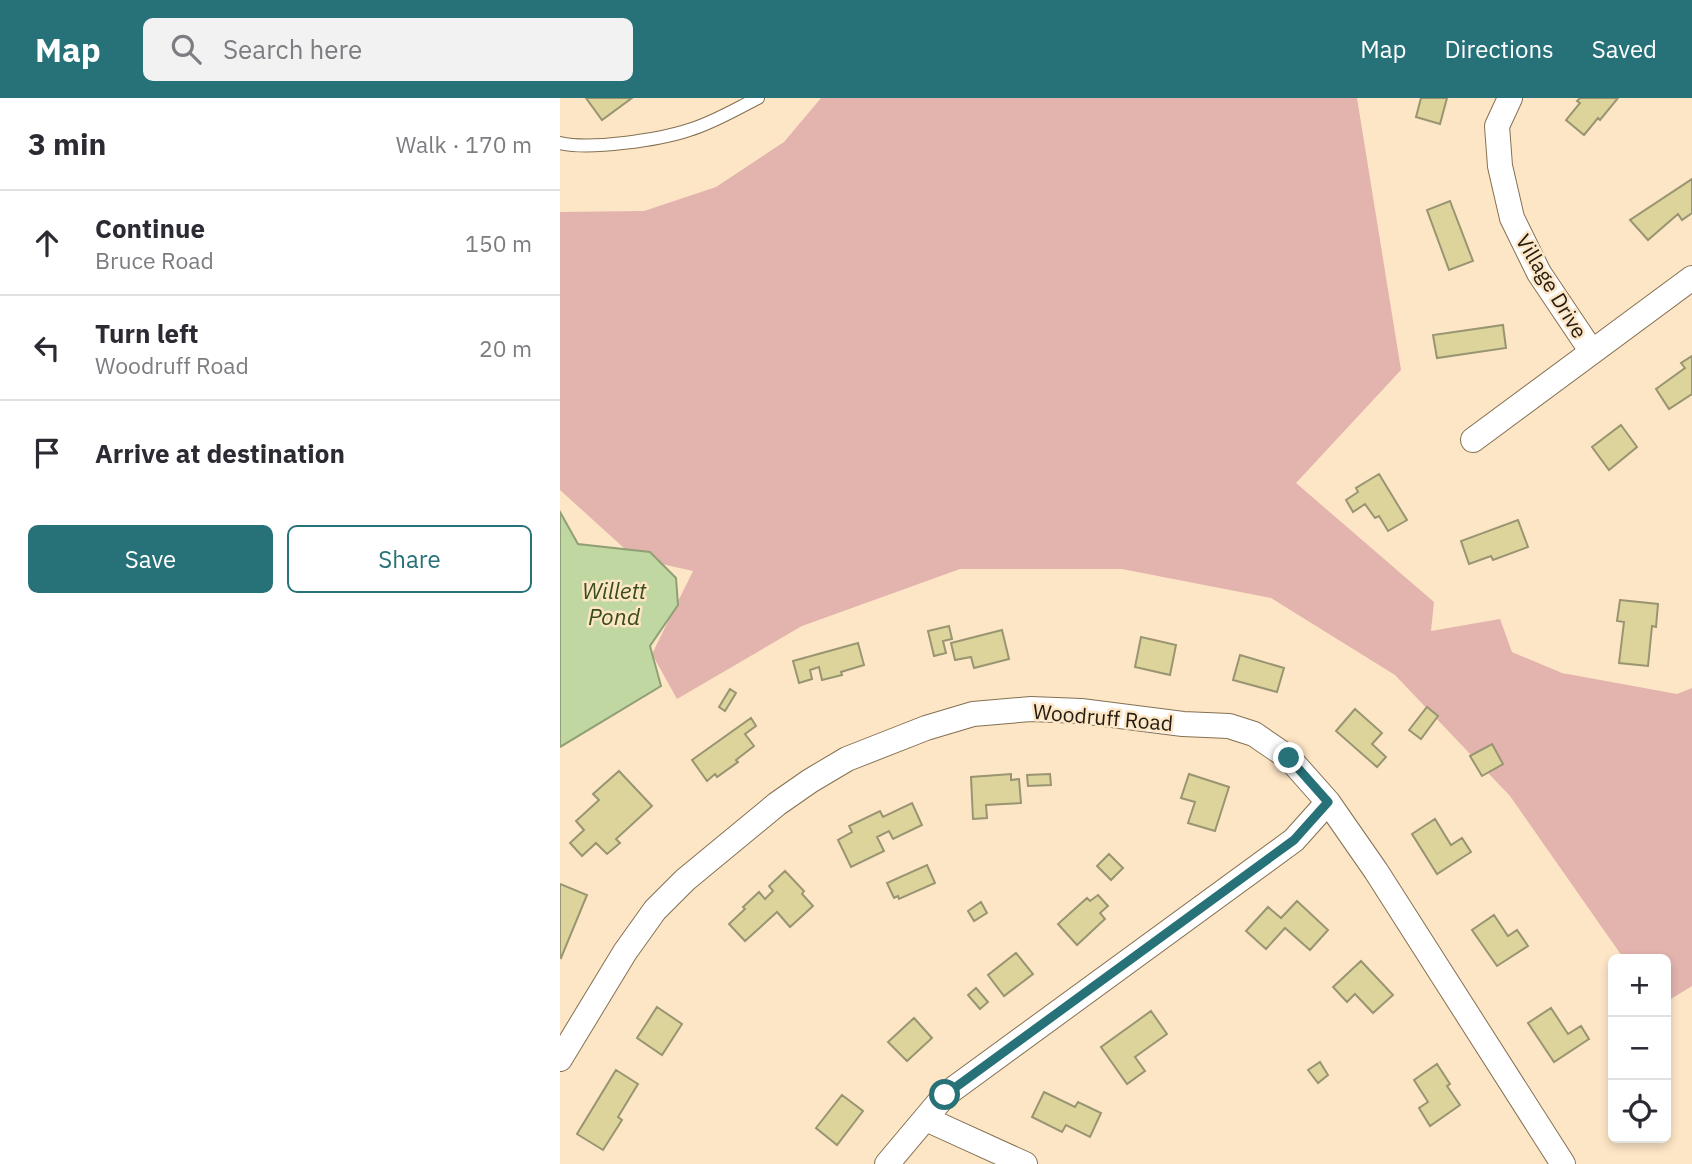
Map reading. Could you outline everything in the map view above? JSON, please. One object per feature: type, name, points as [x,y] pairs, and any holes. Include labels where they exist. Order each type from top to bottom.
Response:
[{"type":"street","name":"Village Drive","points":[[1510,98],[1497,126],[1500,166],[1512,218],[1539,273],[1592,352]]},
{"type":"street","points":[[1473,440],[1692,278]]},
{"type":"street","name":"Woodruff Road","points":[[560,1059],[625,952],[655,910],[685,880],[777,804],[810,781],[847,759],[973,713],[1031,709],[1081,710],[1183,724],[1229,726],[1254,734],[1289,758],[1328,802],[1376,871],[1563,1164]]},
{"type":"street","points":[[887,1164],[945,1095],[1294,840],[1328,802]]},
{"type":"street","points":[[926,1119],[1024,1164]]},
{"type":"lane","points":[[560,143],[609,145],[689,131],[758,98]]},
{"type":"shaded area","points":[[821,98],[1357,98],[1401,370],[1296,483],[1434,602],[1431,631],[1500,619],[1512,652],[1562,673],[1677,694],[1692,688],[1692,986],[1671,999],[1671,954],[1621,954],[1510,796],[1395,675],[1271,598],[1122,569],[960,569],[802,626],[677,699],[652,654],[693,571],[635,558],[560,490],[560,212],[644,211],[716,187],[784,142]]},
{"type":"water","name":"Willett Pond","points":[[560,512],[578,544],[650,552],[676,578],[678,605],[650,646],[661,686],[560,747]]},
{"type":"building","points":[[586,98],[632,98],[602,120]]},
{"type":"building","points":[[1421,98],[1447,98],[1440,124],[1416,117]]},
{"type":"building","points":[[1580,98],[1618,98],[1584,135],[1566,120],[1580,103],[1577,101]]},
{"type":"building","points":[[1692,179],[1692,213],[1682,220],[1678,214],[1648,240],[1630,220]]},
{"type":"building","points":[[1450,201],[1473,261],[1449,270],[1427,210]]},
{"type":"building","points":[[1503,325],[1506,348],[1437,358],[1433,335]]},
{"type":"building","points":[[1692,356],[1692,394],[1669,409],[1656,389],[1685,368],[1681,363]]},
{"type":"building","points":[[1621,425],[1637,447],[1609,470],[1592,447]]},
{"type":"building","points":[[1379,474],[1407,520],[1388,531],[1379,516],[1375,518],[1365,504],[1353,512],[1346,500],[1358,492],[1356,488]]},
{"type":"building","points":[[1518,520],[1528,547],[1493,560],[1491,556],[1469,564],[1461,541]]},
{"type":"building","points":[[1620,600],[1658,604],[1656,627],[1652,626],[1648,666],[1619,663],[1624,622],[1617,621]]},
{"type":"building","points":[[949,626],[952,639],[943,641],[946,653],[934,656],[928,631]]},
{"type":"building","points":[[1002,630],[1009,659],[974,668],[971,657],[955,660],[951,643]]},
{"type":"building","points":[[1141,637],[1176,645],[1170,675],[1135,667]]},
{"type":"building","points":[[858,643],[864,665],[822,680],[819,667],[810,670],[812,679],[799,683],[793,661]]},
{"type":"building","points":[[1240,655],[1284,668],[1277,692],[1233,680]]},
{"type":"building","points":[[730,689],[736,693],[725,711],[719,707]]},
{"type":"building","points":[[1427,707],[1438,716],[1421,739],[1409,730]]},
{"type":"building","points":[[1355,709],[1382,733],[1372,744],[1386,757],[1377,767],[1336,731]]},
{"type":"building","points":[[751,718],[756,726],[745,734],[754,746],[736,760],[738,762],[707,781],[692,760]]},
{"type":"building","points":[[1492,744],[1503,764],[1482,776],[1470,756]]},
{"type":"building","points":[[619,771],[652,806],[616,839],[620,843],[607,854],[596,843],[582,856],[570,843],[584,830],[576,821],[599,800],[593,794]]},
{"type":"building","points":[[1011,774],[1011,780],[1019,779],[1021,803],[986,805],[987,818],[973,819],[971,777]]},
{"type":"building","points":[[1050,774],[1051,785],[1028,786],[1027,775]]},
{"type":"building","points":[[1189,774],[1229,787],[1215,831],[1188,823],[1195,802],[1181,798]]},
{"type":"building","points":[[912,803],[922,825],[893,839],[889,831],[877,837],[884,851],[851,867],[838,840],[852,832],[849,826],[880,811],[883,817]]},
{"type":"building","points":[[1435,819],[1451,845],[1462,838],[1471,852],[1437,874],[1412,834]]},
{"type":"building","points":[[1109,854],[1123,868],[1111,880],[1097,866]]},
{"type":"building","points":[[927,865],[935,883],[899,899],[898,896],[894,898],[887,883]]},
{"type":"building","points":[[785,871],[804,891],[802,894],[813,906],[790,927],[777,912],[745,941],[729,924],[759,892],[765,899],[773,891],[769,886]]},
{"type":"building","points":[[560,884],[587,895],[561,958],[560,957]]},
{"type":"building","points":[[1098,895],[1108,906],[1100,913],[1105,919],[1077,945],[1058,924],[1087,898],[1090,901]]},
{"type":"building","points":[[1297,901],[1328,930],[1310,950],[1285,928],[1266,949],[1246,931],[1268,907],[1281,918]]},
{"type":"building","points":[[981,902],[987,913],[974,921],[968,911]]},
{"type":"building","points":[[1494,915],[1508,936],[1517,930],[1528,946],[1497,966],[1472,930]]},
{"type":"building","points":[[1016,953],[1033,974],[1004,996],[988,975]]},
{"type":"building","points":[[1361,961],[1393,995],[1373,1013],[1355,994],[1347,1002],[1333,987]]},
{"type":"building","points":[[976,988],[988,1002],[980,1009],[968,995]]},
{"type":"building","points":[[657,1007],[682,1024],[662,1055],[637,1038]]},
{"type":"building","points":[[1551,1008],[1568,1034],[1581,1026],[1589,1039],[1554,1062],[1528,1023]]},
{"type":"building","points":[[1151,1011],[1167,1034],[1135,1057],[1145,1071],[1127,1084],[1101,1047]]},
{"type":"building","points":[[914,1018],[932,1038],[907,1061],[888,1042]]},
{"type":"building","points":[[1320,1062],[1328,1075],[1318,1083],[1308,1070]]},
{"type":"building","points":[[1437,1064],[1460,1105],[1430,1126],[1419,1108],[1428,1102],[1414,1080]]},
{"type":"building","points":[[616,1070],[638,1084],[618,1117],[622,1120],[603,1150],[577,1134]]},
{"type":"building","points":[[1044,1092],[1075,1107],[1078,1102],[1101,1113],[1090,1137],[1066,1125],[1062,1132],[1032,1117]]},
{"type":"building","points":[[842,1095],[863,1111],[837,1145],[816,1128]]},
{"type":"route","points":[[945,1095],[1294,840],[1328,802],[1289,758]]}]
